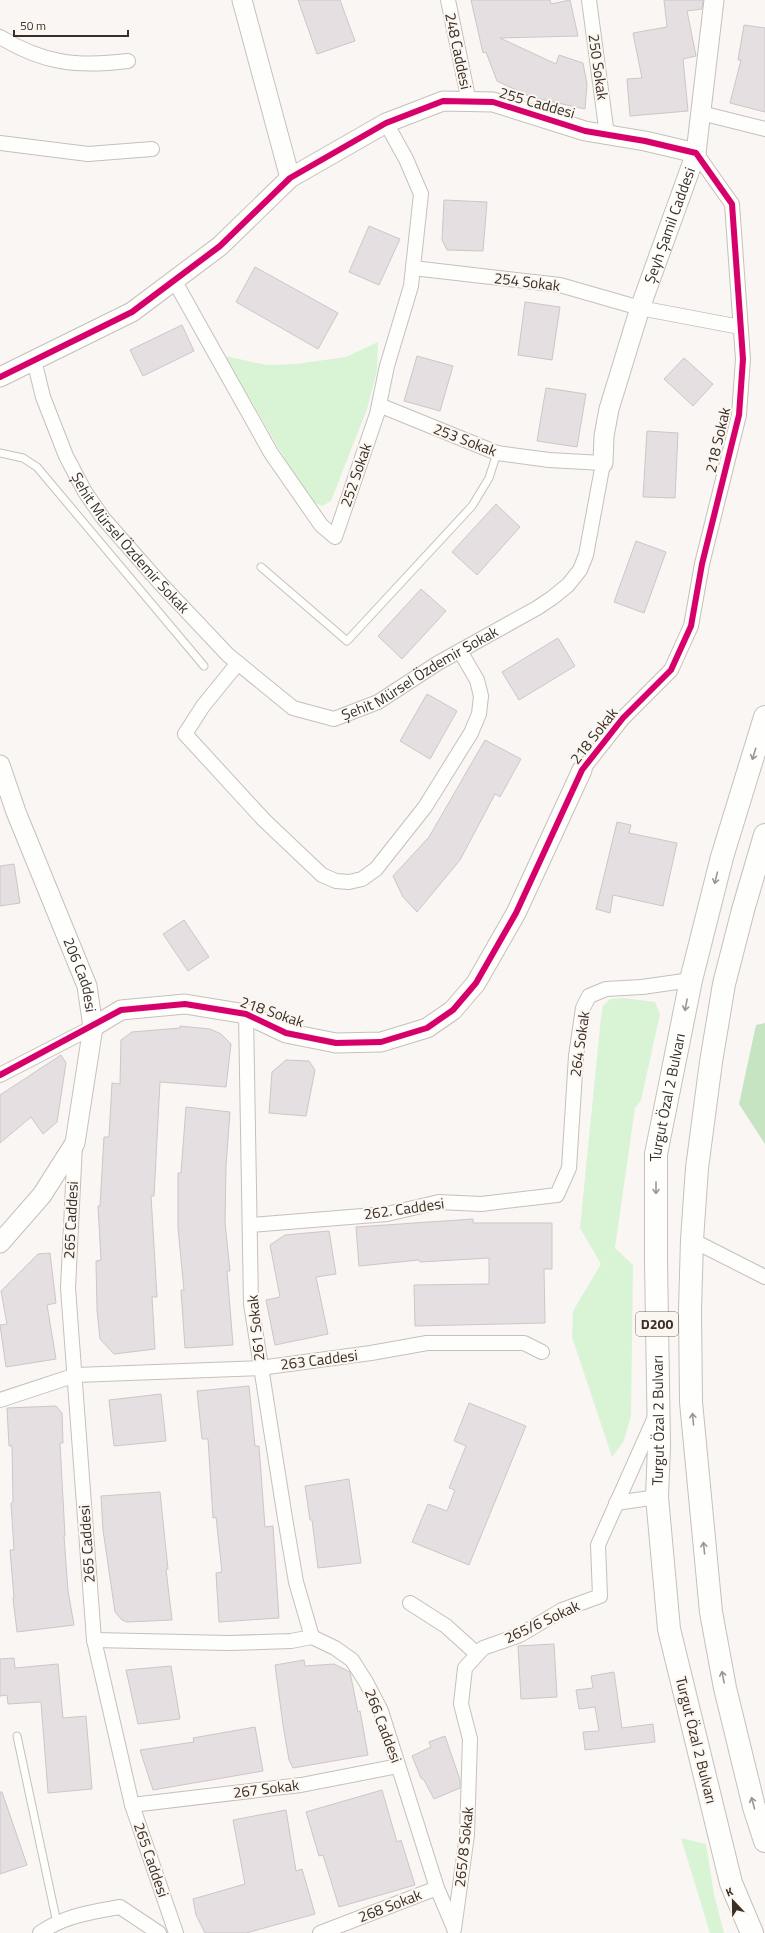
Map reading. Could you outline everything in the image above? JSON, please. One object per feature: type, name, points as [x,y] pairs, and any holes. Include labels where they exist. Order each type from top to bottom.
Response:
[{"type":"highway","name":"Turgut Özal 2 Bulvarı","points":[[752,1933],[731,1883],[669,1629],[657,1497],[658,1411],[656,1154],[691,980],[722,857],[765,717]]},
{"type":"highway","name":"D200","points":[[765,835],[743,910],[724,984],[711,1062],[697,1168],[692,1240],[690,1310],[691,1402],[711,1612],[725,1688],[754,1807],[765,1841]]},
{"type":"street","points":[[242,0],[290,178]]},
{"type":"street","name":"248 Caddesi","points":[[448,0],[468,102]]},
{"type":"street","name":"250 Sokak","points":[[589,0],[607,135]]},
{"type":"street","name":"Şeyh Şamil Caddesi","points":[[640,308],[696,153],[714,0]]},
{"type":"street","points":[[0,37],[21,50],[58,62],[94,65],[128,61]]},
{"type":"street","name":"255 Caddesi","points":[[0,377],[132,312],[220,246],[290,178],[386,123],[443,101],[493,102],[585,131],[696,153]]},
{"type":"street","points":[[701,113],[765,130]]},
{"type":"street","name":"252 Sokak","points":[[174,280],[271,453],[321,525],[335,537],[379,405],[387,366],[411,286],[421,194],[406,159],[386,123]]},
{"type":"street","points":[[0,143],[88,154],[152,149]]},
{"type":"street","name":"218 Sokak","points":[[93,1026],[121,1010],[184,1004],[246,1014],[286,1033],[336,1043],[381,1042],[427,1028],[454,1010],[476,984],[516,913],[582,770],[623,718],[671,670],[691,626],[702,564],[739,415],[743,359],[732,204],[696,153]]},
{"type":"street","name":"254 Sokak","points":[[413,268],[560,285],[640,308],[740,327]]},
{"type":"street","name":"Şehit Mürsel Özdemir Sokak","points":[[34,360],[43,397],[58,437],[85,492],[98,512],[159,582],[228,655],[294,708],[334,719],[378,702],[438,663],[552,598],[568,585],[580,570],[586,555],[603,463],[604,436],[609,409],[640,308]]},
{"type":"street","name":"253 Sokak","points":[[379,405],[497,454],[549,460],[603,463]]},
{"type":"street","points":[[238,663],[203,706],[185,734],[264,820],[322,875],[336,881],[350,882],[362,879],[376,869],[425,807],[470,733],[479,714],[481,696],[477,680],[460,651]]},
{"type":"street","name":"206 Caddesi","points":[[0,765],[19,818],[87,986],[93,1026],[75,1143],[42,1195],[0,1243]]},
{"type":"street","name":"264 Sokak","points":[[557,1195],[569,1168],[576,1056],[583,1008],[589,996],[606,989],[642,987],[691,980]]},
{"type":"street","name":"261 Sokak","points":[[246,1014],[251,1225],[251,1304],[260,1368],[272,1426],[284,1518],[295,1575],[312,1637]]},
{"type":"street","points":[[0,1075],[93,1026]]},
{"type":"street","name":"265 Caddesi","points":[[75,1143],[68,1288],[76,1374],[94,1640],[132,1805],[176,1933]]},
{"type":"street","name":"262. Caddesi","points":[[251,1225],[387,1214],[439,1202],[481,1204],[557,1195]]},
{"type":"street","points":[[692,1240],[765,1277]]},
{"type":"street","name":"263 Caddesi","points":[[0,1400],[76,1374],[260,1368],[371,1353],[427,1343],[524,1343],[542,1352]]},
{"type":"street","name":"265/6 Sokak","points":[[469,1764],[470,1739],[461,1704],[465,1668],[483,1648],[520,1635],[562,1610],[600,1596],[598,1545],[658,1411]]},
{"type":"street","points":[[616,1503],[657,1497]]},
{"type":"street","points":[[410,1602],[446,1626],[477,1654]]},
{"type":"street","points":[[94,1640],[229,1643],[291,1642],[312,1637]]},
{"type":"street","name":"266 Caddesi","points":[[312,1637],[335,1648],[352,1660],[366,1682],[381,1711],[437,1888],[455,1931]]},
{"type":"street","name":"265/8 Sokak","points":[[455,1931],[467,1835],[469,1764]]},
{"type":"street","name":"267 Sokak","points":[[132,1805],[301,1785],[398,1766]]},
{"type":"street","name":"268 Sokak","points":[[320,1933],[437,1888]]},
{"type":"street","points":[[40,1933],[56,1923],[84,1913],[120,1907],[159,1933]]},
{"type":"lane","points":[[0,453],[23,458],[40,470],[204,666]]},
{"type":"lane","points":[[260,567],[347,641],[472,506],[489,478],[497,454]]},
{"type":"lane","points":[[17,1736],[56,1923]]},
{"type":"green space","points":[[378,342],[377,371],[367,409],[331,501],[322,506],[315,503],[296,478],[225,356],[267,365],[296,364],[346,357]]},
{"type":"green space","points":[[624,998],[655,1002],[660,1014],[641,1100],[635,1108],[615,1248],[633,1265],[631,1415],[624,1441],[612,1457],[572,1337],[573,1311],[601,1264],[580,1228],[601,1017],[603,1006],[610,999]]},
{"type":"green space","points":[[765,1023],[765,1144],[739,1104],[756,1025]]},
{"type":"green space","points":[[681,1838],[706,1844],[714,1894],[724,1933],[710,1933]]},
{"type":"building","points":[[298,0],[340,0],[355,41],[317,54]]},
{"type":"building","points":[[471,0],[550,0],[551,4],[570,0],[578,36],[500,38],[556,64],[559,55],[583,63],[587,84],[585,109],[531,97],[497,81],[486,52],[483,53]]},
{"type":"building","points":[[664,0],[703,0],[702,9],[687,11],[696,56],[683,59],[688,111],[630,116],[627,79],[642,78],[633,33],[667,27]]},
{"type":"building","points":[[744,25],[765,28],[765,112],[730,103],[741,60],[738,60]]},
{"type":"building","points":[[444,200],[487,202],[483,251],[447,250],[442,240]]},
{"type":"building","points":[[369,226],[400,239],[379,285],[349,272]]},
{"type":"building","points":[[255,267],[338,313],[318,349],[236,302]]},
{"type":"building","points":[[525,302],[560,307],[552,360],[518,355]]},
{"type":"building","points":[[182,325],[194,351],[143,376],[130,350]]},
{"type":"building","points":[[417,356],[453,366],[440,411],[404,401]]},
{"type":"building","points":[[684,358],[713,384],[693,406],[664,379]]},
{"type":"building","points":[[546,388],[586,394],[577,447],[537,441]]},
{"type":"building","points":[[647,431],[678,433],[675,498],[643,497]]},
{"type":"building","points":[[496,504],[520,527],[477,575],[452,552]]},
{"type":"building","points":[[636,541],[666,552],[644,613],[614,602]]},
{"type":"building","points":[[421,589],[446,611],[402,659],[378,636]]},
{"type":"building","points":[[558,638],[575,666],[519,700],[502,672]]},
{"type":"building","points":[[427,694],[457,711],[430,759],[400,741]]},
{"type":"building","points":[[485,740],[521,759],[500,797],[495,794],[460,860],[417,912],[403,897],[393,876],[429,837]]},
{"type":"building","points":[[617,822],[631,825],[629,833],[677,843],[663,906],[613,895],[610,913],[596,909]]},
{"type":"building","points":[[14,864],[20,903],[0,906],[0,866]]},
{"type":"building","points":[[184,920],[209,957],[188,971],[163,934]]},
{"type":"building","points":[[180,1026],[210,1029],[221,1034],[231,1044],[226,1087],[160,1082],[154,1196],[151,1196],[157,1297],[152,1297],[155,1349],[114,1354],[100,1339],[97,1310],[96,1261],[101,1260],[98,1206],[100,1206],[104,1137],[109,1137],[112,1083],[120,1084],[121,1040],[132,1032],[180,1028]]},
{"type":"building","points":[[61,1055],[66,1063],[57,1122],[43,1134],[31,1117],[0,1143],[0,1095]]},
{"type":"building","points":[[286,1060],[309,1061],[315,1070],[306,1116],[269,1113],[272,1072]]},
{"type":"building","points":[[186,1107],[230,1112],[226,1166],[225,1223],[230,1271],[227,1271],[233,1345],[185,1348],[181,1290],[184,1290],[178,1228],[178,1173],[181,1173]]},
{"type":"building","points":[[473,1219],[473,1223],[552,1223],[552,1269],[544,1269],[545,1323],[415,1326],[414,1285],[489,1284],[489,1258],[420,1262],[419,1260],[359,1266],[356,1227]]},
{"type":"building","points":[[329,1231],[336,1274],[316,1277],[328,1334],[275,1345],[266,1300],[280,1297],[270,1245],[285,1235]]},
{"type":"building","points":[[50,1253],[56,1303],[47,1305],[56,1359],[6,1367],[0,1325],[7,1324],[1,1291],[38,1254]]},
{"type":"building","points":[[249,1386],[255,1446],[259,1446],[265,1527],[273,1526],[279,1618],[219,1622],[216,1573],[222,1572],[216,1517],[213,1518],[208,1439],[202,1439],[197,1391]]},
{"type":"building","points":[[161,1394],[166,1441],[114,1446],[109,1400]]},
{"type":"building","points":[[469,1403],[526,1426],[469,1565],[412,1542],[428,1504],[447,1511],[455,1490],[449,1488],[466,1446],[454,1441]]},
{"type":"building","points":[[56,1406],[62,1413],[63,1443],[60,1443],[64,1536],[68,1591],[74,1625],[17,1632],[10,1550],[14,1550],[11,1503],[13,1502],[12,1446],[9,1446],[7,1408]]},
{"type":"building","points":[[349,1479],[361,1563],[318,1568],[312,1520],[310,1520],[305,1486]]},
{"type":"building","points":[[160,1492],[168,1569],[166,1569],[172,1620],[127,1622],[122,1620],[115,1612],[103,1530],[101,1496]]},
{"type":"building","points":[[554,1644],[557,1697],[521,1699],[518,1646]]},
{"type":"building","points":[[14,1658],[15,1668],[58,1664],[63,1718],[86,1716],[92,1789],[48,1793],[41,1702],[8,1704],[7,1695],[0,1696],[0,1659]]},
{"type":"building","points":[[304,1660],[305,1666],[334,1664],[350,1672],[358,1712],[360,1711],[368,1755],[293,1768],[289,1760],[275,1665]]},
{"type":"building","points":[[171,1666],[180,1719],[138,1724],[126,1670]]},
{"type":"building","points":[[614,1672],[622,1728],[653,1724],[655,1742],[585,1750],[583,1732],[599,1731],[595,1707],[579,1709],[576,1690],[593,1688],[591,1676]]},
{"type":"building","points":[[255,1727],[263,1771],[153,1790],[140,1750],[194,1742],[193,1738]]},
{"type":"building","points":[[445,1736],[460,1780],[460,1788],[434,1799],[424,1780],[421,1778],[412,1756],[431,1747],[429,1742]]},
{"type":"building","points":[[382,1790],[397,1842],[401,1840],[415,1885],[339,1907],[323,1855],[319,1856],[306,1812]]},
{"type":"building","points":[[0,1792],[2,1792],[27,1865],[0,1874]]},
{"type":"building","points":[[286,1810],[296,1871],[302,1869],[315,1914],[246,1933],[205,1933],[196,1915],[193,1899],[245,1884],[233,1820]]},
{"type":"cycle path","points":[[0,377],[132,312],[220,246],[290,178],[386,123],[443,101],[493,102],[585,131],[645,141],[696,153],[732,204],[743,359],[739,415],[702,564],[691,626],[671,670],[623,718],[582,770],[516,913],[476,983],[453,1010],[427,1028],[381,1042],[336,1043],[286,1033],[246,1014],[185,1004],[121,1010],[0,1075]]}]
